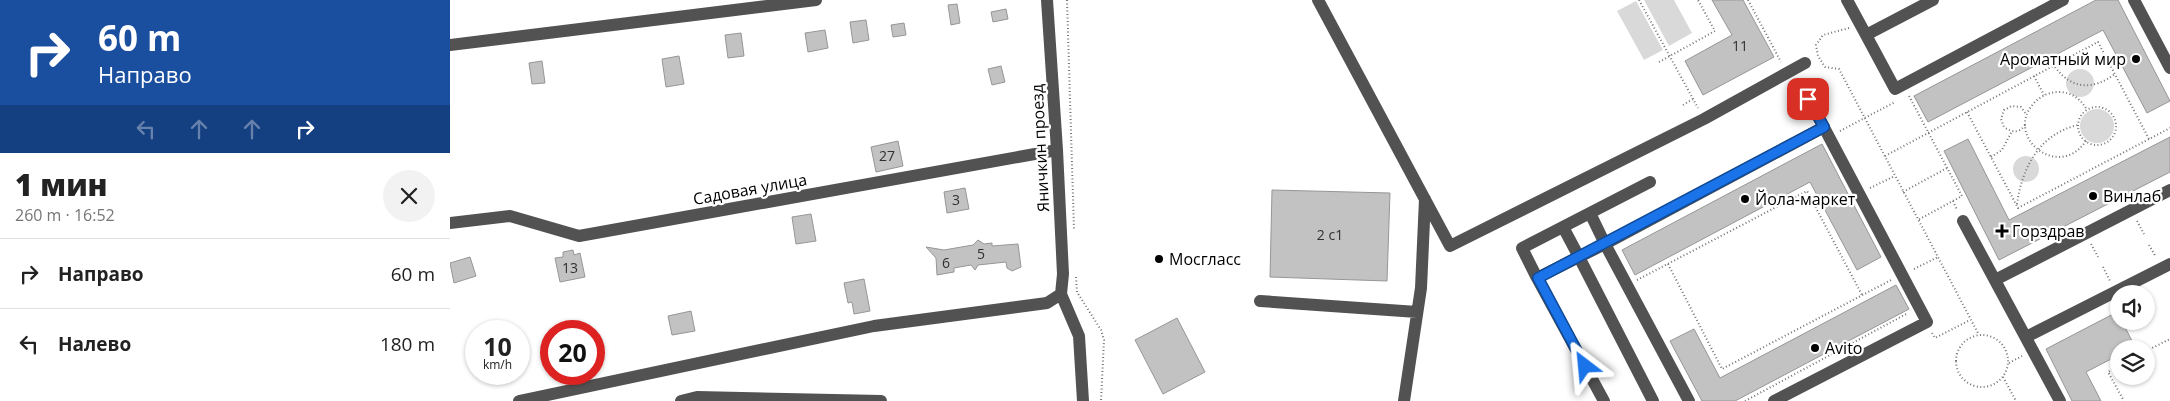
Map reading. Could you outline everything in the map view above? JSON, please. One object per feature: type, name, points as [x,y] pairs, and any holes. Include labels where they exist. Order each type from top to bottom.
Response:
[{"type":"street","points":[[450,45],[816,0]]},
{"type":"street","name":"Яничкин проезд","points":[[1047,0],[1063,274],[1061,294]]},
{"type":"street","points":[[1318,0],[1450,246],[1704,118],[1805,63]]},
{"type":"street","points":[[1847,0],[1895,89],[2063,0]]},
{"type":"street","points":[[1863,30],[1933,0]]},
{"type":"street","points":[[2134,0],[2170,68]]},
{"type":"street","points":[[1774,401],[1927,322],[1810,101],[1805,100]]},
{"type":"street","points":[[1538,278],[1827,132]]},
{"type":"street","name":"Садовая улица","points":[[450,223],[510,216],[579,236],[1057,150]]},
{"type":"street","points":[[1604,401],[1522,248],[1650,182]]},
{"type":"street","points":[[1995,280],[2170,190]]},
{"type":"street","points":[[1404,401],[1421,288],[1425,199]]},
{"type":"street","points":[[1590,213],[1689,401]]},
{"type":"street","points":[[1963,221],[2060,401]]},
{"type":"street","points":[[1563,227],[1653,401]]},
{"type":"street","points":[[2026,337],[2164,263]]},
{"type":"street","points":[[519,401],[874,326],[1047,303],[1061,294],[1079,336],[1083,401]]},
{"type":"street","points":[[1260,301],[1417,312]]},
{"type":"street","points":[[681,401],[697,397],[881,401]]},
{"type":"path","points":[[1067,0],[1074,235]]},
{"type":"path","points":[[1639,0],[1704,118]]},
{"type":"path","points":[[1659,62],[1715,31],[1698,0]]},
{"type":"path","points":[[1748,0],[1787,73]]},
{"type":"path","points":[[1863,30],[1823,35],[1816,45],[1818,56],[1825,67],[1840,69],[1979,335]]},
{"type":"path","points":[[1884,156],[2098,42],[2149,139]]},
{"type":"path","points":[[2054,66],[2066,79],[2085,86],[2101,83],[2115,74]]},
{"type":"path","points":[[2034,76],[2044,96]]},
{"type":"path","points":[[2086,141],[2079,150],[2065,156],[2050,156],[2037,150],[2027,136],[2026,124],[2032,106],[2051,93],[2067,93],[2080,101],[2087,110]]},
{"type":"path","points":[[1908,95],[1962,196],[1918,220]]},
{"type":"path","points":[[1683,105],[1693,99]]},
{"type":"path","points":[[1827,132],[1865,118],[1900,99]]},
{"type":"path","points":[[2026,124],[2021,130],[2012,131],[2004,127],[2001,119],[2004,110],[2012,106],[2024,110],[2027,117]]},
{"type":"path","points":[[2093,107],[2105,108],[2114,116],[2116,128],[2111,139],[2095,145],[2080,136],[2079,118],[2087,110],[2093,107]]},
{"type":"path","points":[[1967,112],[2016,206]]},
{"type":"path","points":[[2016,206],[2023,178],[2037,150],[2060,131],[2078,125]]},
{"type":"path","points":[[2016,206],[2018,208],[2170,128]]},
{"type":"path","points":[[1991,157],[2002,150],[2012,131]]},
{"type":"path","points":[[1903,192],[1947,168]]},
{"type":"path","points":[[1859,194],[1895,176]]},
{"type":"path","points":[[1633,282],[1807,191],[1862,296]]},
{"type":"path","points":[[2135,216],[2144,234]]},
{"type":"path","points":[[2089,239],[2098,257]]},
{"type":"path","points":[[2149,245],[2164,263]]},
{"type":"path","points":[[1668,264],[1722,369],[1938,257]]},
{"type":"path","points":[[2103,267],[2112,285]]},
{"type":"path","points":[[1076,273],[1077,292],[1101,330],[1104,340],[1101,401]]},
{"type":"path","points":[[1745,401],[1919,307]]},
{"type":"path","points":[[1927,322],[1935,338],[1971,320]]},
{"type":"path","points":[[1979,335],[1998,340],[2007,351],[2009,363],[2004,377],[1993,386],[1979,388],[1966,382],[1956,365],[1958,351],[1966,340],[1979,335]]},
{"type":"path","points":[[2155,347],[2170,339]]},
{"type":"path","points":[[2009,363],[2027,353]]},
{"type":"path","points":[[2004,377],[2016,401]]},
{"type":"path","points":[[2115,385],[2124,401]]},
{"type":"shaded area","points":[[1644,0],[1674,0],[1692,33],[1669,46]]},
{"type":"shaded area","points":[[1636,1],[1663,50],[1644,60],[1617,11]]},
{"type":"shaded area","points":[[2080,69],[2090,73],[2094,83],[2090,93],[2080,97],[2070,93],[2066,83],[2070,73]]},
{"type":"shaded area","points":[[2097,109],[2104,110],[2109,114],[2113,119],[2113,133],[2109,138],[2104,142],[2097,143],[2090,142],[2085,138],[2081,133],[2080,126],[2081,119],[2085,114],[2090,110]]},
{"type":"shaded area","points":[[2026,156],[2035,160],[2039,169],[2035,178],[2026,182],[2017,178],[2013,169],[2017,160]]},
{"type":"building","points":[[1712,0],[1743,0],[1774,57],[1703,95],[1685,61],[1732,35]]},
{"type":"building","points":[[2096,0],[2118,0],[2170,101],[2147,113],[2103,30],[1928,122],[1914,96]]},
{"type":"building","points":[[957,4],[960,23],[951,25],[948,5]]},
{"type":"building","points":[[1006,9],[1008,19],[993,22],[991,12]]},
{"type":"building","points":[[866,20],[869,40],[853,43],[850,22]]},
{"type":"building","points":[[904,23],[906,35],[893,37],[891,25]]},
{"type":"building","points":[[825,30],[828,48],[808,52],[805,33]]},
{"type":"building","points":[[741,33],[744,56],[728,58],[725,35]]},
{"type":"building","points":[[679,56],[684,84],[666,87],[662,59]]},
{"type":"building","points":[[542,61],[545,83],[532,84],[529,63]]},
{"type":"building","points":[[1001,66],[1005,82],[992,85],[988,69]]},
{"type":"building","points":[[2170,137],[2170,172],[1999,260],[1944,151],[1968,139],[2009,220]]},
{"type":"building","points":[[898,141],[903,166],[876,172],[871,147]]},
{"type":"building","points":[[1822,144],[1881,257],[1857,270],[1810,182],[1635,275],[1622,250]]},
{"type":"building","points":[[965,188],[969,209],[947,213],[944,192]]},
{"type":"building","points":[[1272,190],[1390,193],[1387,281],[1270,277]]},
{"type":"building","points":[[811,214],[816,241],[796,244],[792,217]]},
{"type":"building","points":[[978,240],[984,244],[992,243],[992,246],[1018,244],[1021,267],[1012,271],[1007,268],[1006,262],[978,265],[975,270],[971,265],[954,268],[954,272],[937,275],[936,258],[926,247],[944,250],[973,245]]},
{"type":"building","points":[[573,250],[574,255],[580,253],[585,277],[560,282],[555,258],[563,257],[563,252]]},
{"type":"building","points":[[470,257],[476,276],[454,283],[450,263]]},
{"type":"building","points":[[864,279],[870,311],[854,314],[852,302],[848,303],[844,283]]},
{"type":"building","points":[[1896,285],[1909,309],[1735,401],[1702,401],[1670,341],[1694,329],[1720,378]]},
{"type":"building","points":[[691,311],[695,331],[672,335],[668,316]]},
{"type":"building","points":[[2110,316],[2110,330],[2126,330],[2132,340],[2110,340],[2110,360],[2086,372],[2101,401],[2072,401],[2046,349]]},
{"type":"building","points":[[1177,318],[1205,372],[1163,394],[1135,340]]},
{"type":"place","name":"Ароматный мир","points":[[2136,59]]},
{"type":"place","name":"Винлаб","points":[[2093,196]]},
{"type":"place","name":"Йола-маркет","points":[[1745,199]]},
{"type":"place","name":"Горздрав","points":[[2002,231]]},
{"type":"place","name":"Мосгласс","points":[[1159,259]]},
{"type":"place","name":"Avito","points":[[1815,348]]},
{"type":"route","points":[[1585,366],[1538,278],[1824,127],[1808,99]]}]
